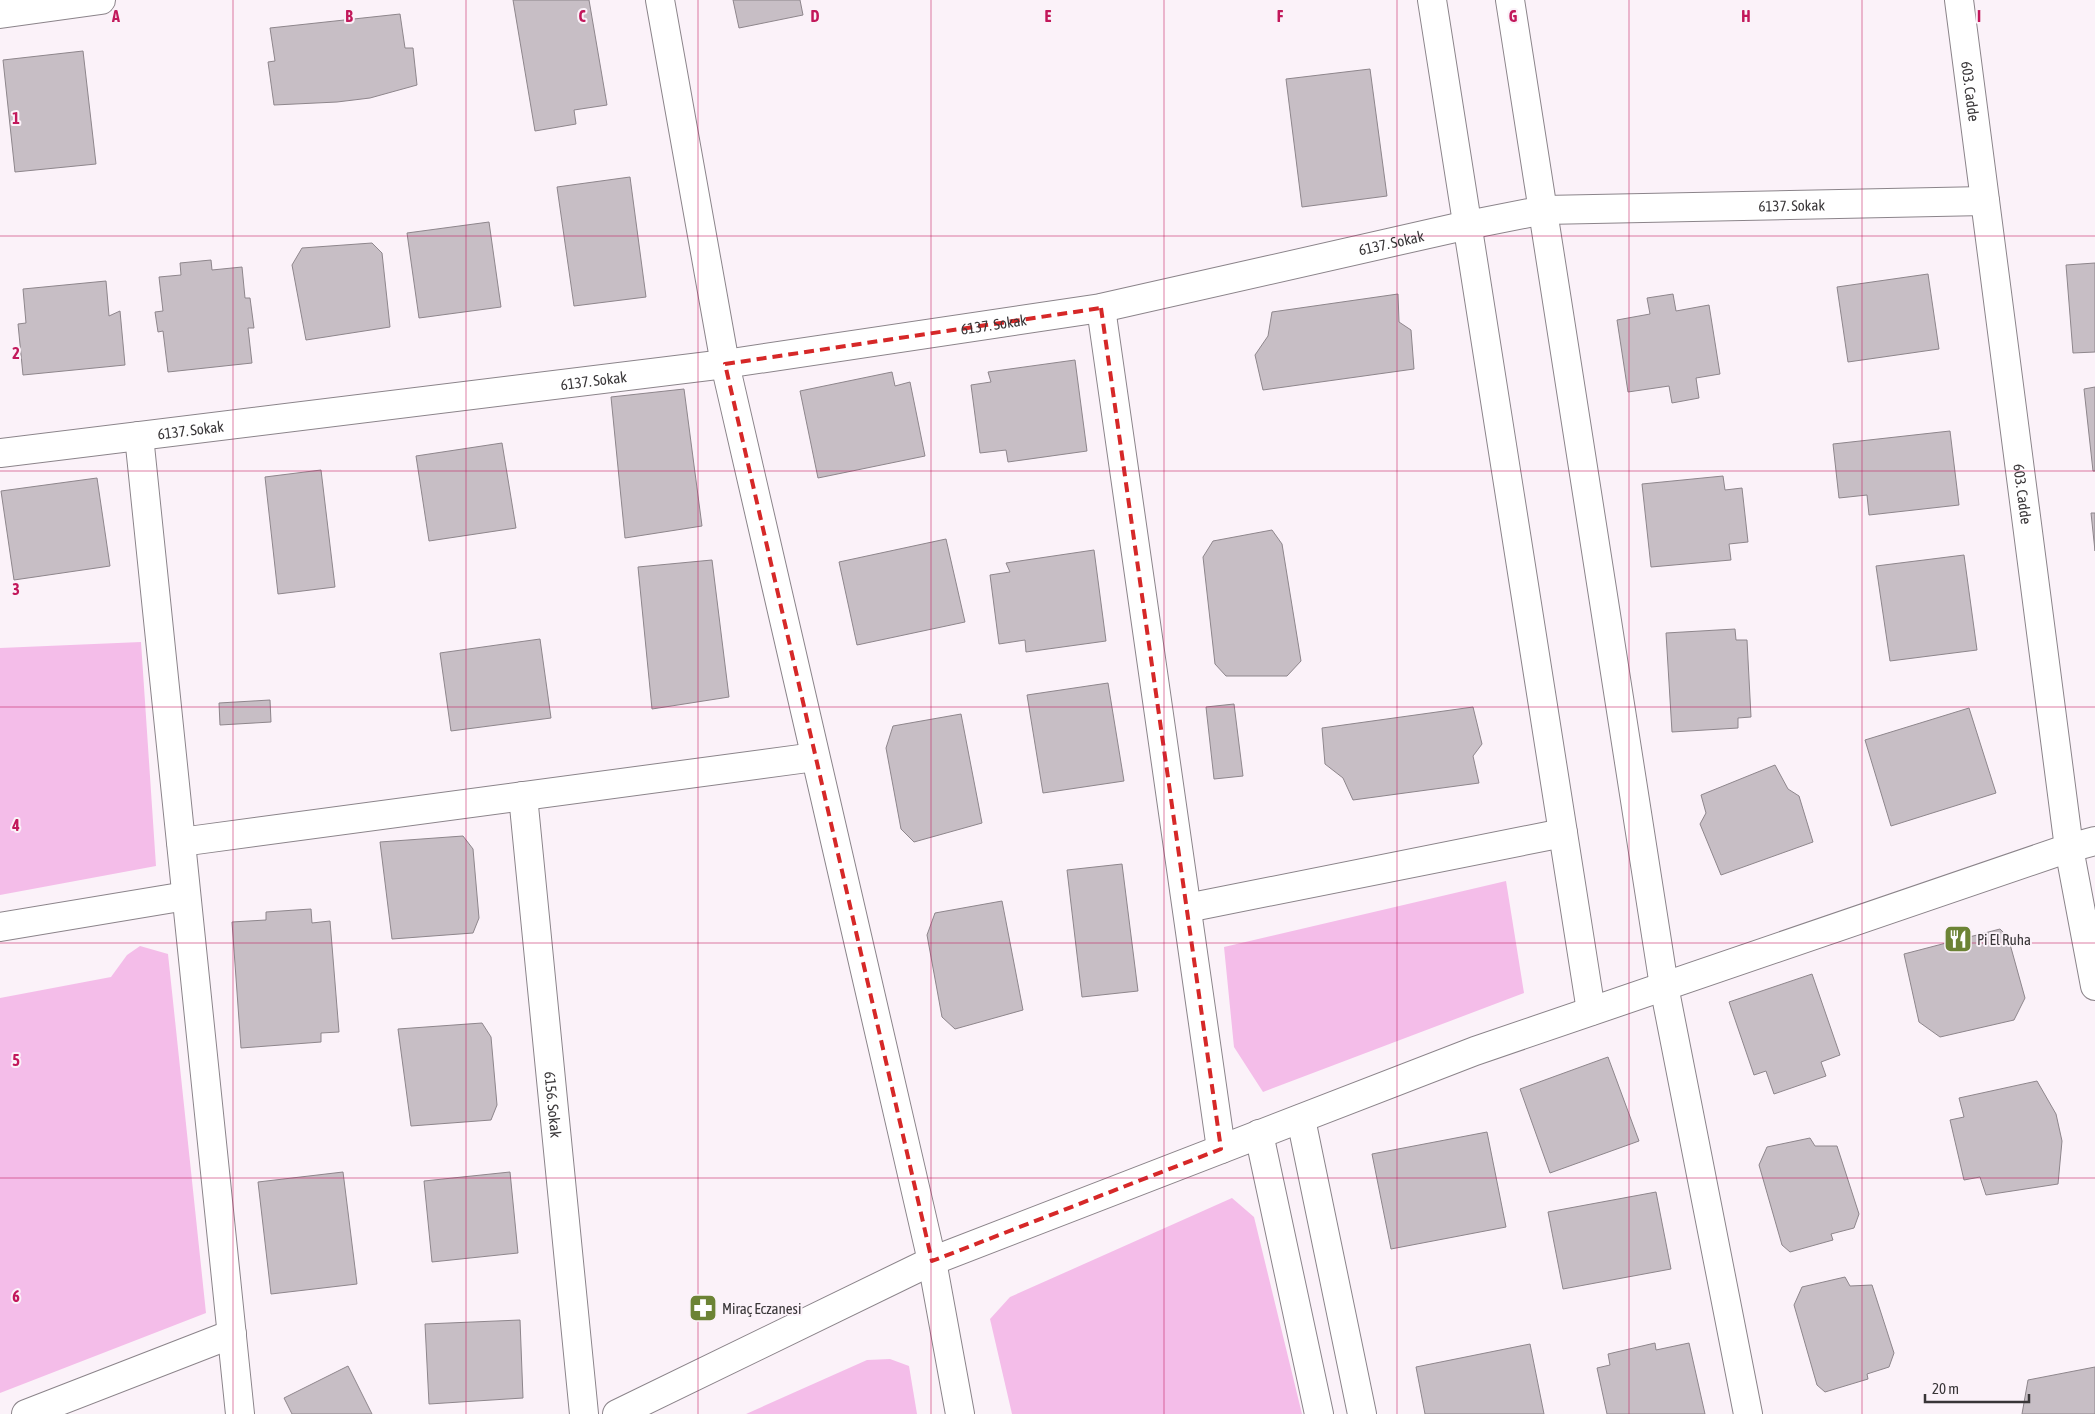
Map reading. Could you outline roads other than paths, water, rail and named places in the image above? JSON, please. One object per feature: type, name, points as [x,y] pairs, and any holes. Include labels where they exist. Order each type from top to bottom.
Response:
[{"type":"street","points":[[0,14],[101,0]]},
{"type":"street","points":[[660,0],[725,364],[932,1261],[960,1414]]},
{"type":"street","points":[[1432,0],[1591,1011]]},
{"type":"street","points":[[1510,0],[1664,986],[1748,1414]]},
{"type":"street","name":"603. Cadde","points":[[1959,0],[2069,848],[2095,986]]},
{"type":"street","name":"6137. Sokak","points":[[0,453],[725,364],[1101,308],[1468,225],[1544,210],[1985,201]]},
{"type":"street","points":[[1101,308],[1221,1149]]},
{"type":"street","points":[[139,436],[240,1414]]},
{"type":"street","points":[[181,842],[816,757]]},
{"type":"street","name":"6156. Sokak","points":[[523,796],[584,1414]]},
{"type":"street","points":[[1187,908],[1563,833]]},
{"type":"street","points":[[617,1414],[932,1261],[1259,1134],[1475,1051],[2069,848],[2095,842]]},
{"type":"street","points":[[0,927],[186,896]]},
{"type":"street","points":[[1301,1119],[1362,1414]]},
{"type":"street","points":[[1259,1134],[1319,1414]]},
{"type":"street","points":[[26,1414],[232,1334]]},
{"type":"place","name":"Pi El Ruha","points":[[1958,939]]},
{"type":"place","name":"Miraç Eczanesi","points":[[703,1308]]}]
